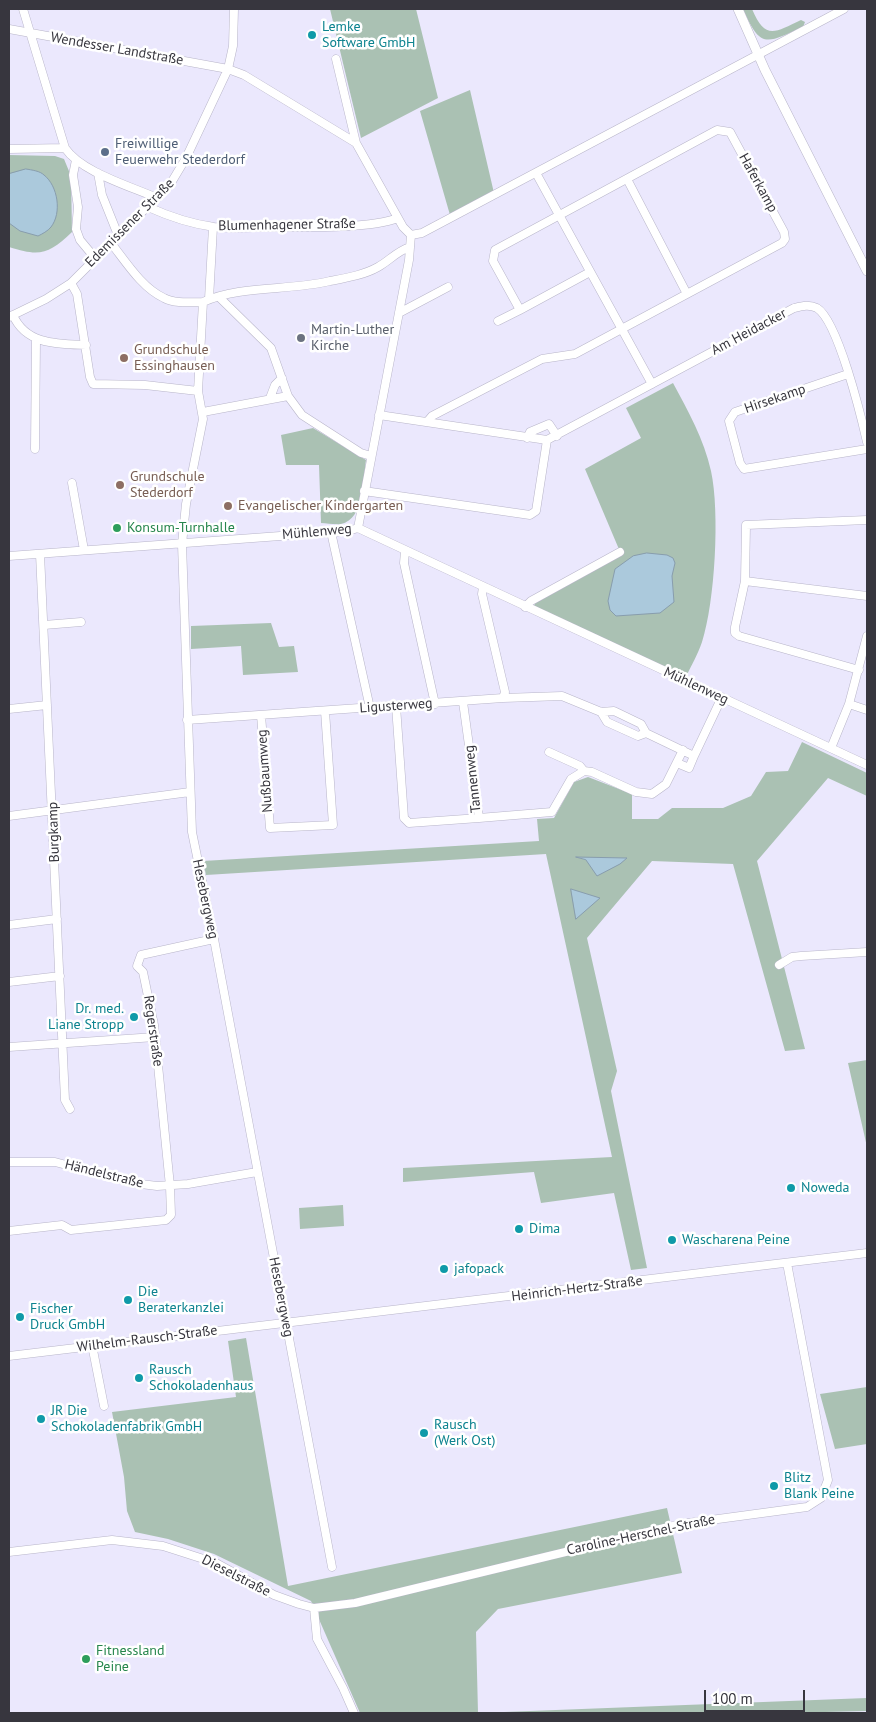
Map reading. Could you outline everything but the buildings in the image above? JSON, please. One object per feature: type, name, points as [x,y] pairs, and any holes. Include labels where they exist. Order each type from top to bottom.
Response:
[{"type":"main road","points":[[738,9],[758,55],[867,271]]},
{"type":"street","points":[[23,9],[65,148],[76,160],[98,173],[157,198]]},
{"type":"street","name":"Edemissener Straße","points":[[11,316],[52,296],[71,283],[157,198],[178,172],[228,69],[232,46],[234,9]]},
{"type":"street","points":[[411,235],[422,233],[844,9]]},
{"type":"street","name":"Wendesser Landstraße","points":[[9,29],[31,32],[59,40],[228,69],[244,75],[356,143]]},
{"type":"street","points":[[336,58],[356,143],[403,228],[411,235]]},
{"type":"street","name":"Haferkamp","points":[[427,422],[432,416],[542,360],[575,354],[782,243],[785,239],[784,232],[730,132],[717,130],[495,250],[493,260],[520,310]]},
{"type":"street","points":[[9,149],[65,148]]},
{"type":"street","points":[[76,160],[73,175],[78,207],[76,229],[80,240],[95,258]]},
{"type":"street","points":[[98,173],[104,202],[120,234]]},
{"type":"street","points":[[536,173],[620,330],[652,384]]},
{"type":"street","points":[[627,179],[687,294]]},
{"type":"street","name":"Blumenhagener Straße","points":[[148,207],[163,214],[213,227],[342,225],[389,222],[398,218]]},
{"type":"street","name":"Hesebergweg","points":[[213,227],[198,391],[203,412],[186,504],[182,544],[187,720],[194,843],[214,939],[332,1567]]},
{"type":"street","points":[[358,528],[411,235]]},
{"type":"street","points":[[111,243],[141,280],[164,298],[206,301],[219,296],[318,284],[359,274],[380,266],[397,252],[410,247]]},
{"type":"street","points":[[498,322],[590,272]]},
{"type":"street","points":[[71,283],[77,294],[90,377],[93,384],[144,385],[198,391]]},
{"type":"street","points":[[398,313],[448,287]]},
{"type":"street","points":[[219,296],[224,304],[271,348],[292,404],[310,422],[361,453],[370,456]]},
{"type":"street","name":"Am Heidacker","points":[[379,414],[546,440],[557,436],[802,306],[816,308],[826,318],[848,374],[867,442]]},
{"type":"street","points":[[11,316],[36,340],[86,345]]},
{"type":"street","points":[[35,450],[36,340]]},
{"type":"street","name":"Hirsekamp","points":[[848,374],[735,412],[729,421],[740,463],[744,469],[867,449]]},
{"type":"street","points":[[270,398],[275,385],[282,378]]},
{"type":"street","points":[[203,412],[288,396]]},
{"type":"street","points":[[527,438],[530,432],[549,424],[557,436]]},
{"type":"street","points":[[364,491],[530,515],[536,511],[546,440]]},
{"type":"street","points":[[72,483],[84,550]]},
{"type":"street","points":[[859,670],[735,633],[734,627],[745,581],[746,525],[867,520]]},
{"type":"street","name":"Mühlenweg","points":[[9,556],[182,544],[331,532],[358,528],[867,765]]},
{"type":"street","points":[[331,532],[370,708]]},
{"type":"street","points":[[405,551],[404,562],[435,704]]},
{"type":"street","points":[[525,607],[530,601],[620,552]]},
{"type":"street","name":"Burgkamp","points":[[40,554],[65,1100],[70,1109]]},
{"type":"street","points":[[745,581],[867,596]]},
{"type":"street","points":[[483,587],[482,594],[505,692],[503,698]]},
{"type":"street","points":[[44,624],[81,622]]},
{"type":"street","points":[[831,748],[849,704],[866,649],[867,636]]},
{"type":"street","name":"Ligusterweg","points":[[187,720],[503,698],[562,696],[601,712],[614,711],[641,724],[646,734]]},
{"type":"street","points":[[677,763],[689,768],[722,698]]},
{"type":"street","name":"Tannenweg","points":[[396,706],[404,818],[409,823],[479,818],[463,702]]},
{"type":"street","points":[[849,704],[867,710]]},
{"type":"street","points":[[9,709],[47,705]]},
{"type":"street","name":"Nußbaumweg","points":[[261,715],[270,828],[333,825],[325,711]]},
{"type":"street","name":"Ligusterweg","points":[[601,712],[607,722],[638,736],[646,734],[694,756]]},
{"type":"street","points":[[479,818],[552,812],[571,779],[584,771],[592,772],[636,792],[648,794],[662,789],[683,750]]},
{"type":"street","points":[[549,752],[580,766],[584,771]]},
{"type":"street","points":[[9,816],[190,792]]},
{"type":"street","points":[[9,925],[57,919]]},
{"type":"street","name":"Regerstraße","points":[[9,1231],[62,1225],[71,1230],[166,1220],[172,1212],[155,1037],[143,972],[136,966],[141,955],[214,939]]},
{"type":"street","points":[[779,965],[792,957],[867,952]]},
{"type":"street","points":[[9,982],[60,976]]},
{"type":"street","points":[[9,1046],[155,1037]]},
{"type":"street","name":"Händelstraße","points":[[9,1162],[55,1162],[133,1183],[170,1186],[257,1172]]},
{"type":"street","name":"Heinrich-Hertz-Straße","points":[[286,1322],[867,1253]]},
{"type":"street","name":"Caroline-Herschel-Straße","points":[[314,1608],[355,1604],[682,1524],[807,1506],[821,1498],[828,1480],[787,1263]]},
{"type":"street","name":"Wilhelm-Rausch-Straße","points":[[9,1356],[286,1322]]},
{"type":"street","points":[[92,1346],[104,1406]]},
{"type":"street","name":"Dieselstraße","points":[[9,1552],[112,1540],[163,1546],[216,1563],[279,1598],[314,1608]]},
{"type":"street","points":[[314,1608],[317,1639],[344,1688],[354,1713]]},
{"type":"green space","points":[[330,9],[416,9],[438,98],[361,138]]},
{"type":"green space","points":[[743,9],[752,9],[761,26],[766,30],[771,31],[784,28],[801,20],[805,22],[803,27],[781,37],[766,39],[760,37],[755,31]]},
{"type":"green space","points":[[470,90],[494,193],[450,215],[420,111]]},
{"type":"green space","points":[[9,155],[55,156],[64,159],[71,176],[72,232],[57,245],[44,252],[29,252],[9,247]]},
{"type":"green space","points":[[673,383],[695,426],[708,459],[714,488],[715,509],[715,557],[710,604],[702,642],[686,677],[534,606],[535,603],[621,554],[585,469],[641,438],[626,408]]},
{"type":"green space","points":[[313,428],[366,460],[359,506],[349,521],[341,524],[321,523],[319,465],[286,465],[281,435]]},
{"type":"green space","points":[[271,623],[279,647],[294,646],[298,672],[243,675],[241,646],[191,649],[191,626]]},
{"type":"green space","points":[[802,742],[867,773],[867,796],[828,778],[757,861],[805,1049],[785,1051],[733,864],[652,861],[587,938],[617,1071],[611,1091],[647,1268],[631,1270],[614,1193],[541,1203],[534,1172],[403,1182],[403,1168],[612,1157],[546,854],[206,875],[203,861],[539,841],[537,819],[554,818],[574,782],[588,777],[632,794],[632,819],[658,819],[672,808],[723,808],[751,796],[766,772],[788,771]]},
{"type":"green space","points":[[867,1060],[867,1147],[848,1063]]},
{"type":"green space","points":[[343,1205],[344,1226],[300,1229],[299,1208]]},
{"type":"green space","points":[[246,1338],[288,1586],[667,1508],[682,1573],[498,1609],[476,1632],[478,1713],[360,1713],[311,1601],[214,1554],[168,1539],[135,1532],[127,1511],[124,1477],[112,1412],[236,1397],[228,1341]]},
{"type":"green space","points":[[867,1387],[867,1444],[835,1449],[820,1394]]},
{"type":"green space","points":[[867,1698],[867,1711],[784,1713],[478,1713]]},
{"type":"water","points":[[26,169],[38,172],[49,180],[57,200],[57,215],[51,227],[38,236],[20,231],[9,223],[9,174]]},
{"type":"water","points":[[647,553],[667,555],[673,558],[675,563],[672,576],[674,602],[660,613],[616,616],[610,610],[608,601],[615,569],[633,556]]},
{"type":"water","points":[[576,857],[627,858],[620,864],[597,876],[586,860]]},
{"type":"water","points":[[571,889],[600,898],[576,919]]},
{"type":"place","name":"Lemke Software GmbH","points":[[312,35]]},
{"type":"place","name":"Freiwillige Feuerwehr Stederdorf","points":[[105,152]]},
{"type":"place","name":"Martin-Luther Kirche","points":[[301,338]]},
{"type":"place","name":"Grundschule Essinghausen","points":[[124,358]]},
{"type":"place","name":"Grundschule Stederdorf","points":[[120,485]]},
{"type":"place","name":"Evangelischer Kindergarten","points":[[228,506]]},
{"type":"place","name":"Konsum-Turnhalle","points":[[117,528]]},
{"type":"place","name":"Dr. med. Liane Stropp","points":[[134,1017]]},
{"type":"place","name":"Noweda","points":[[791,1188]]},
{"type":"place","name":"Dima","points":[[519,1229]]},
{"type":"place","name":"Wascharena Peine","points":[[672,1240]]},
{"type":"place","name":"jafopack","points":[[444,1269]]},
{"type":"place","name":"Die Beraterkanzlei","points":[[128,1300]]},
{"type":"place","name":"Fischer Druck GmbH","points":[[20,1317]]},
{"type":"place","name":"Rausch Schokoladenhaus","points":[[139,1378]]},
{"type":"place","name":"JR Die Schokoladenfabrik GmbH","points":[[41,1419]]},
{"type":"place","name":"Rausch (Werk Ost)","points":[[424,1433]]},
{"type":"place","name":"Blitz Blank Peine","points":[[774,1486]]},
{"type":"place","name":"Fitnessland Peine","points":[[86,1659]]}]
